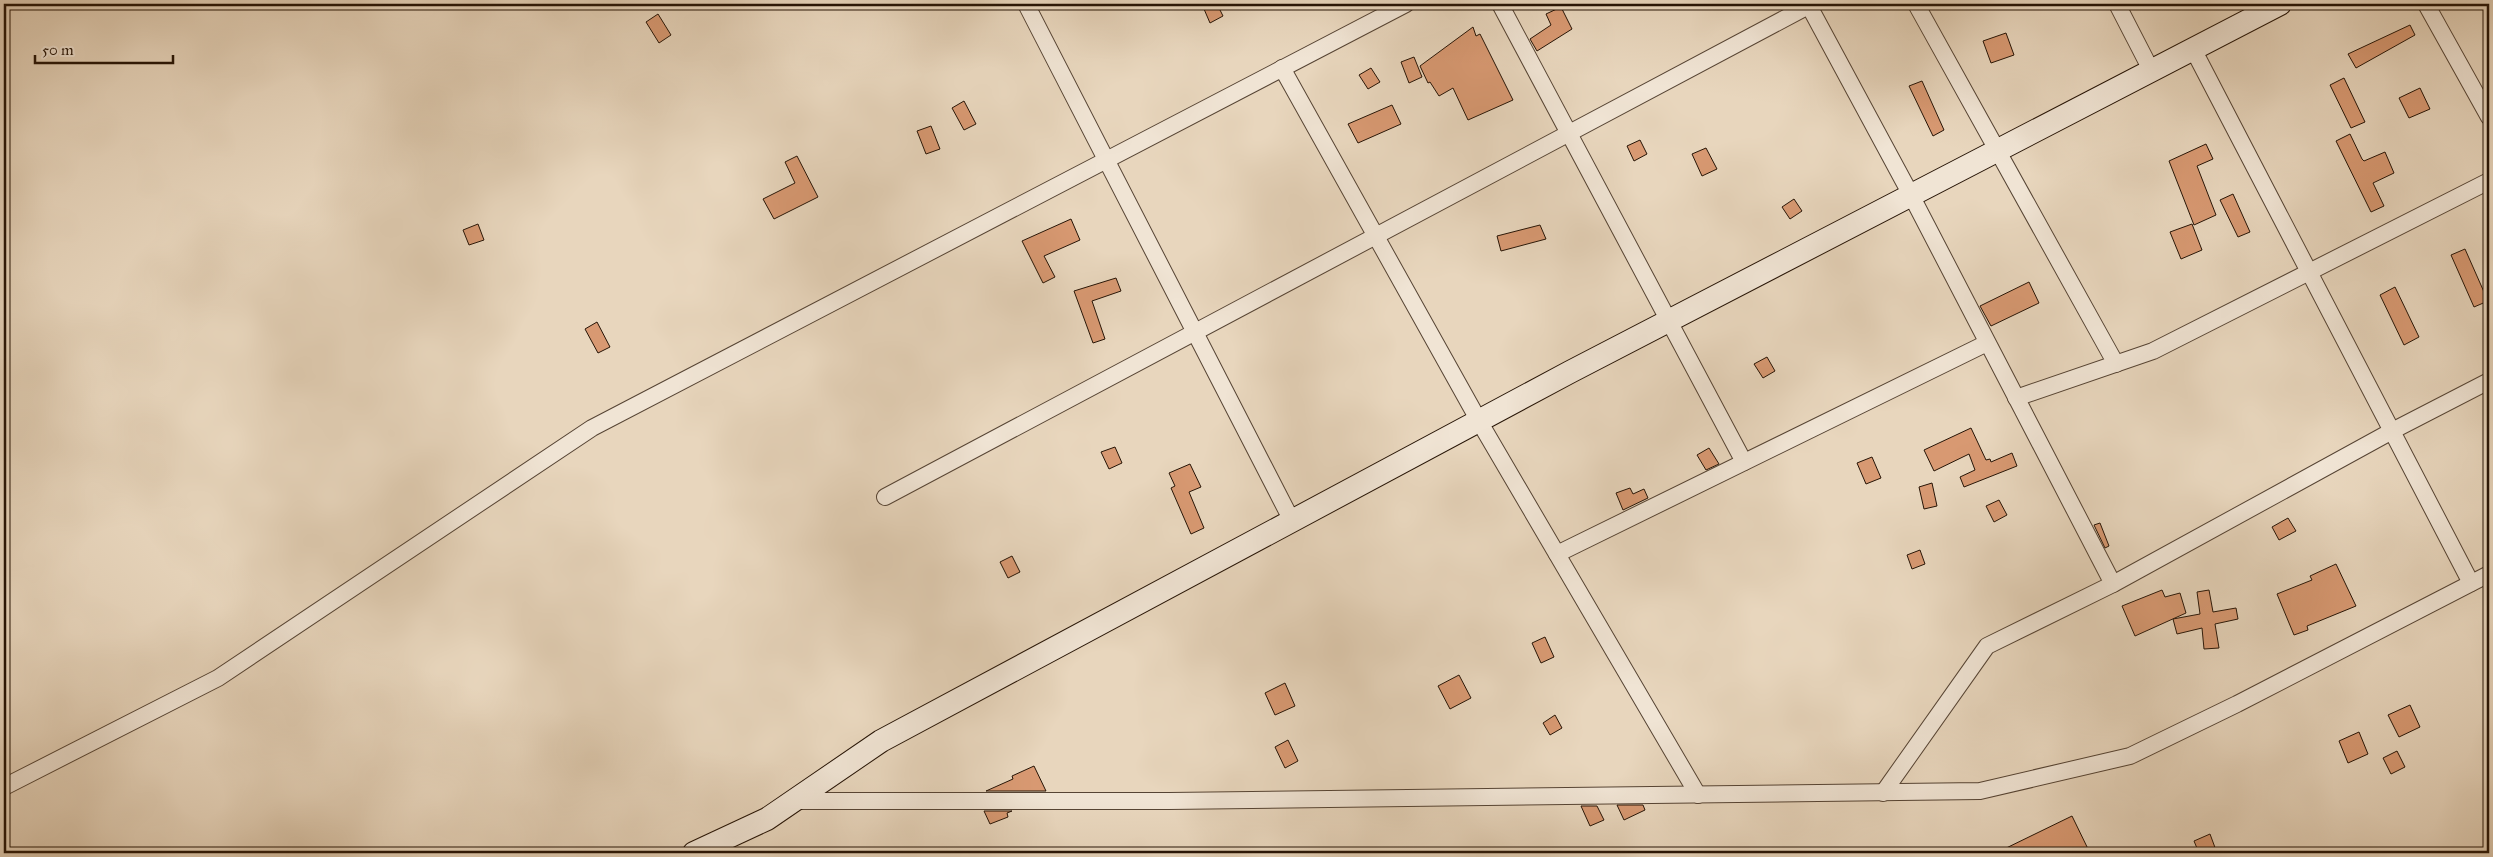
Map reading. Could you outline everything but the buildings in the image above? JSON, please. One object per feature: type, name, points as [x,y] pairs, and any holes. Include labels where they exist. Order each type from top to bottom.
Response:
[{"type":"street","points":[[1026,4],[1292,521]]},
{"type":"street","points":[[4,787],[218,678],[592,428],[1406,4]]},
{"type":"street","points":[[1500,4],[1744,462]]},
{"type":"street","points":[[885,497],[1809,4],[2113,584]]},
{"type":"street","points":[[1916,4],[2116,364]]},
{"type":"street","points":[[2117,4],[2152,70]]},
{"type":"street","points":[[694,853],[767,819],[881,741],[1479,421],[2280,4]]},
{"type":"street","points":[[2426,4],[2489,117]]},
{"type":"street","points":[[2192,49],[2471,583]]},
{"type":"street","points":[[1282,68],[1479,421],[1698,795]]},
{"type":"street","points":[[2016,398],[2153,351],[2489,181]]},
{"type":"street","points":[[1557,554],[1987,343]]},
{"type":"street","points":[[1883,792],[1986,646],[2113,584],[2392,431],[2489,381]]},
{"type":"street","points":[[794,801],[1169,802],[1980,791],[2130,756],[2237,704],[2489,574]]}]
